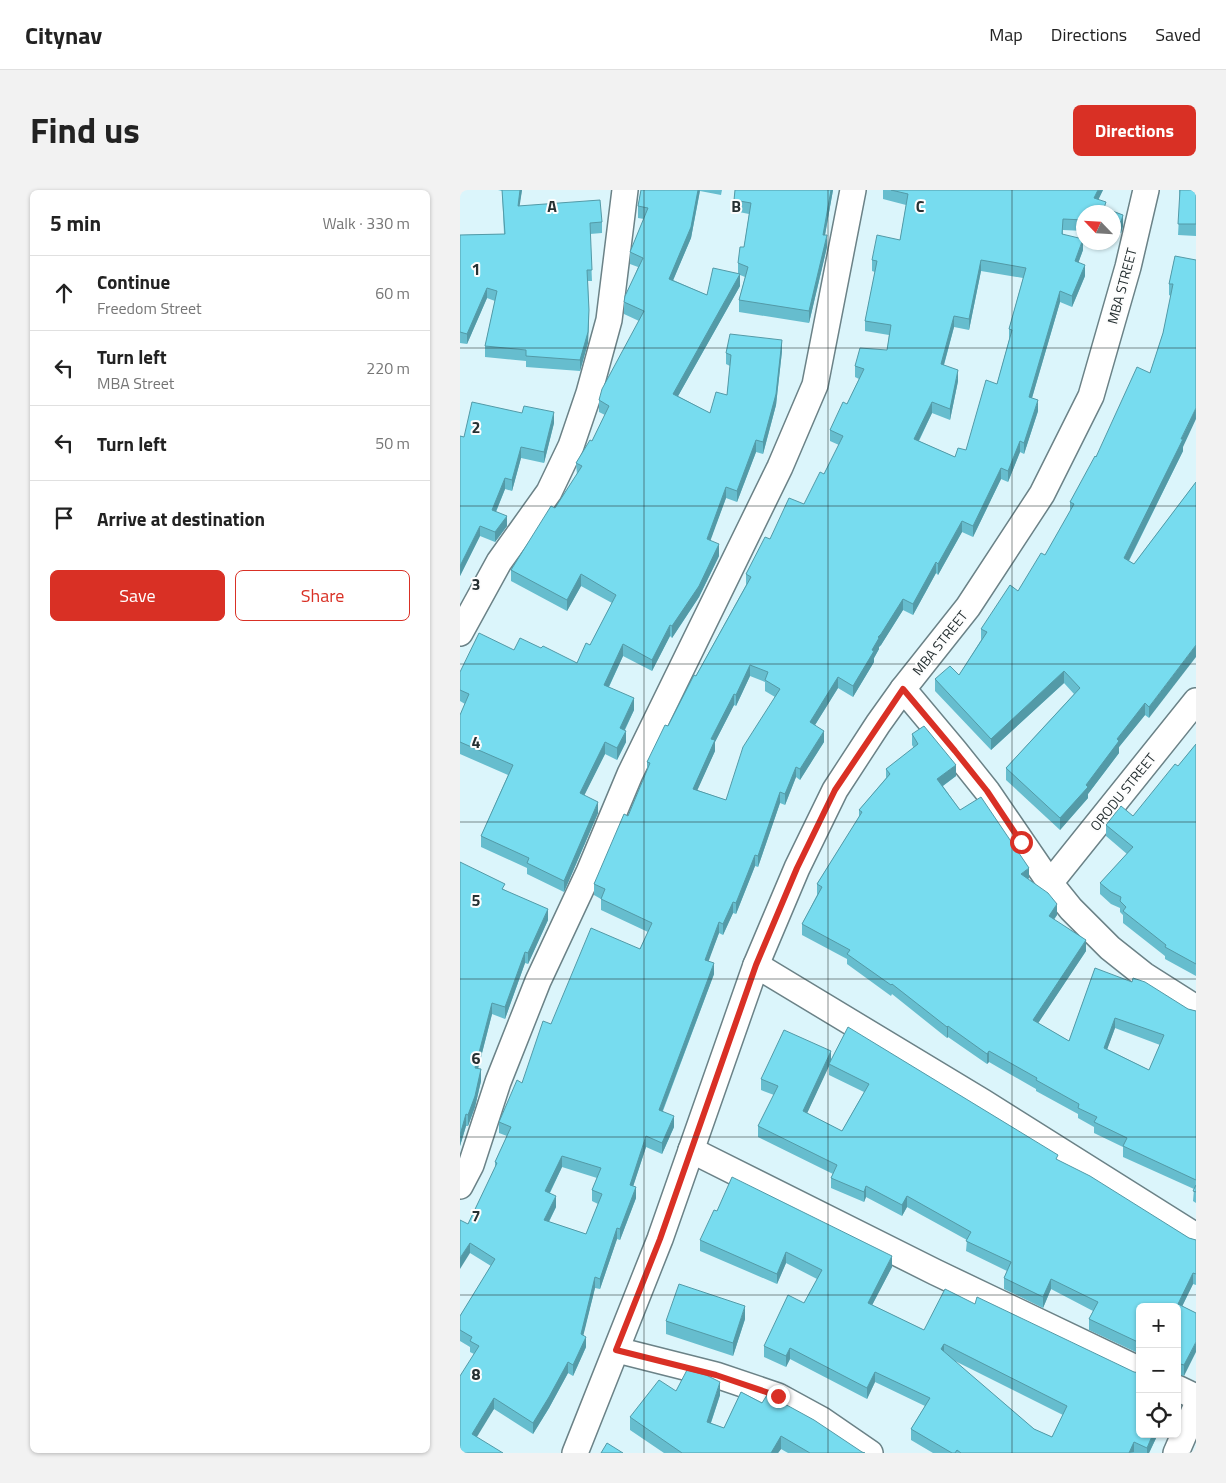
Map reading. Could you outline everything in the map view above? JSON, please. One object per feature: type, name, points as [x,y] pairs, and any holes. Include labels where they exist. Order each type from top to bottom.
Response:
[{"type":"street","points":[[460,633],[499,562],[549,492],[571,446],[589,393],[609,320],[625,190]]},
{"type":"street","points":[[460,1186],[471,1165],[498,1082],[538,981],[589,872],[630,774],[780,467],[815,385],[853,190]]},
{"type":"street","name":"MBA STREET","points":[[575,1453],[660,1239],[756,965],[797,868],[835,790],[903,689],[968,607],[1042,494],[1091,396],[1128,267],[1145,190]]},
{"type":"street","points":[[903,689],[987,791],[1050,883],[1071,909],[1110,948],[1144,975],[1196,1008]]},
{"type":"street","name":"ORODU STREET","points":[[1050,883],[1196,701]]},
{"type":"street","points":[[756,965],[983,1102],[1196,1236]]},
{"type":"street","points":[[691,1150],[935,1272],[1136,1368]]},
{"type":"street","points":[[616,1350],[716,1375],[778,1396],[822,1420],[870,1453]]},
{"type":"street","points":[[1181,1390],[1196,1397]]},
{"type":"street","points":[[1176,1453],[1196,1407]]},
{"type":"building","points":[[502,190],[520,190],[518,206],[600,200],[602,222],[590,223],[592,270],[587,270],[588,332],[580,360],[526,356],[526,350],[485,346],[497,291],[487,288],[467,334],[460,332],[460,235],[505,234]]},
{"type":"building","points":[[641,190],[698,190],[691,227],[669,279],[707,295],[713,268],[740,274],[673,394],[710,413],[716,392],[727,395],[731,355],[726,353],[730,334],[782,340],[776,394],[763,442],[756,440],[737,491],[726,487],[707,539],[719,544],[699,586],[672,626],[670,625],[652,660],[623,644],[604,685],[634,698],[620,728],[626,731],[617,748],[605,742],[580,793],[598,802],[564,881],[527,863],[529,858],[481,836],[513,765],[460,742],[460,715],[469,694],[460,690],[460,672],[479,633],[514,650],[520,638],[541,648],[543,646],[577,663],[586,643],[590,645],[616,595],[581,574],[567,600],[511,570],[551,506],[555,508],[582,466],[576,463],[590,440],[592,441],[609,406],[599,400],[602,389],[644,311],[624,302],[643,258],[630,252],[648,208],[638,206]]},
{"type":"building","points":[[735,190],[831,190],[823,235],[827,235],[809,311],[739,300],[748,267],[738,263],[740,247],[744,247],[751,203],[734,200]]},
{"type":"building","points":[[891,190],[1098,190],[1094,198],[1106,202],[1105,205],[1076,205],[1076,220],[1063,219],[1062,234],[1076,237],[1076,250],[1079,250],[1075,261],[1085,265],[1072,296],[1060,291],[1029,397],[1038,400],[1024,443],[1020,441],[1008,471],[1001,468],[973,526],[962,521],[938,564],[936,562],[913,604],[903,599],[878,637],[872,650],[874,651],[853,686],[838,677],[810,722],[824,731],[800,769],[796,767],[785,794],[780,792],[758,856],[755,855],[736,903],[733,902],[723,924],[719,922],[705,960],[714,963],[659,1110],[674,1116],[662,1143],[646,1136],[630,1185],[636,1187],[620,1229],[617,1228],[600,1279],[595,1277],[581,1334],[586,1337],[573,1365],[568,1362],[533,1423],[494,1398],[472,1434],[503,1453],[460,1453],[460,1376],[479,1346],[470,1341],[472,1337],[460,1330],[460,1316],[495,1259],[470,1243],[460,1258],[460,1220],[468,1224],[497,1163],[495,1162],[511,1127],[499,1122],[517,1080],[522,1083],[543,1021],[551,1024],[591,928],[640,949],[652,923],[601,899],[605,889],[594,884],[624,814],[628,816],[650,763],[647,762],[665,725],[668,726],[694,675],[696,676],[751,577],[746,574],[765,537],[770,539],[789,498],[804,504],[820,472],[824,474],[843,436],[830,430],[843,402],[847,404],[864,369],[855,366],[860,348],[887,350],[891,325],[865,321],[877,261],[872,260],[877,235],[900,240],[908,194]],"holes":[[[981,260],[1026,268],[1009,329],[1012,330],[997,384],[986,380],[966,450],[958,448],[955,457],[914,439],[932,402],[950,409],[958,370],[941,364],[954,316],[969,319]],[[750,665],[768,672],[765,680],[780,689],[743,747],[726,800],[693,789],[715,740],[711,739],[734,694],[736,695]],[[562,1156],[601,1168],[592,1190],[602,1194],[586,1234],[544,1220],[556,1196],[545,1191]]]},
{"type":"building","points":[[1180,190],[1196,190],[1196,224],[1178,224]]},
{"type":"building","points":[[1175,256],[1196,260],[1196,408],[1181,439],[1183,439],[1124,558],[1134,564],[1196,482],[1196,645],[1149,707],[1145,703],[1117,739],[1119,741],[1086,785],[1088,787],[1060,818],[1006,768],[1080,688],[1064,671],[991,739],[935,679],[950,666],[959,675],[987,632],[981,629],[1010,585],[1018,591],[1041,553],[1045,555],[1074,504],[1070,502],[1096,457],[1137,367],[1150,373],[1163,333],[1173,284],[1169,284]]},
{"type":"building","points":[[472,402],[522,413],[524,406],[554,412],[544,452],[521,447],[512,480],[505,478],[492,510],[507,516],[495,532],[480,526],[460,566],[460,436],[464,437]]},
{"type":"building","points":[[924,726],[956,765],[937,779],[960,810],[981,797],[1029,868],[1021,874],[1048,893],[1057,904],[1049,916],[1086,940],[1033,1020],[1069,1041],[1095,968],[1132,982],[1133,978],[1145,982],[1188,1009],[1196,1011],[1196,1180],[1123,1146],[1127,1138],[1094,1122],[1097,1117],[1078,1108],[1079,1104],[989,1051],[987,1054],[947,1027],[892,984],[847,954],[850,950],[802,924],[822,887],[817,884],[862,812],[859,810],[890,774],[886,769],[918,744],[912,734]],"holes":[[[1115,1018],[1164,1035],[1149,1070],[1104,1048]]]},
{"type":"building","points":[[1196,744],[1196,964],[1165,947],[1166,945],[1123,911],[1126,907],[1120,901],[1121,897],[1100,883],[1133,847],[1106,825],[1121,806],[1133,816],[1175,764],[1178,766]]},
{"type":"building","points":[[460,862],[505,884],[502,889],[548,909],[528,953],[525,952],[505,1007],[492,1003],[475,1068],[481,1069],[475,1096],[468,1115],[466,1114],[460,1135]]},
{"type":"building","points":[[848,1027],[1058,1155],[1056,1159],[1090,1176],[1189,1238],[1196,1240],[1196,1274],[1193,1273],[1178,1303],[1136,1303],[1136,1341],[1089,1319],[1098,1302],[1051,1279],[1043,1297],[1004,1278],[1011,1262],[966,1241],[971,1232],[907,1196],[902,1205],[866,1186],[864,1192],[831,1178],[837,1165],[758,1126],[778,1086],[761,1079],[784,1030],[831,1051],[803,1111],[842,1131],[869,1084],[829,1064]]},
{"type":"building","points":[[732,1177],[892,1256],[868,1303],[924,1330],[945,1289],[975,1304],[977,1297],[1136,1372],[1136,1438],[1151,1438],[1147,1448],[1134,1442],[1129,1453],[961,1453],[957,1450],[955,1453],[952,1453],[911,1429],[930,1398],[875,1372],[867,1388],[790,1348],[786,1356],[764,1346],[788,1295],[804,1303],[822,1270],[786,1252],[777,1274],[700,1240],[714,1210],[717,1211]],"holes":[[[944,1344],[1067,1406],[1052,1437],[1034,1429],[941,1349]]]},
{"type":"building","points":[[679,1284],[745,1306],[733,1343],[666,1321]]},
{"type":"building","points":[[1181,1306],[1196,1313],[1196,1342],[1184,1365],[1181,1364]]},
{"type":"building","points":[[687,1370],[706,1375],[720,1382],[707,1422],[724,1428],[741,1392],[762,1403],[767,1395],[814,1420],[865,1453],[810,1453],[781,1436],[771,1453],[682,1453],[630,1417],[659,1380],[676,1391]]},
{"type":"building","points":[[607,1443],[623,1453],[601,1453]]},
{"type":"route","points":[[778,1396],[716,1375],[616,1350],[660,1239],[756,965],[797,868],[835,790],[903,689],[987,791],[1021,842]]}]
